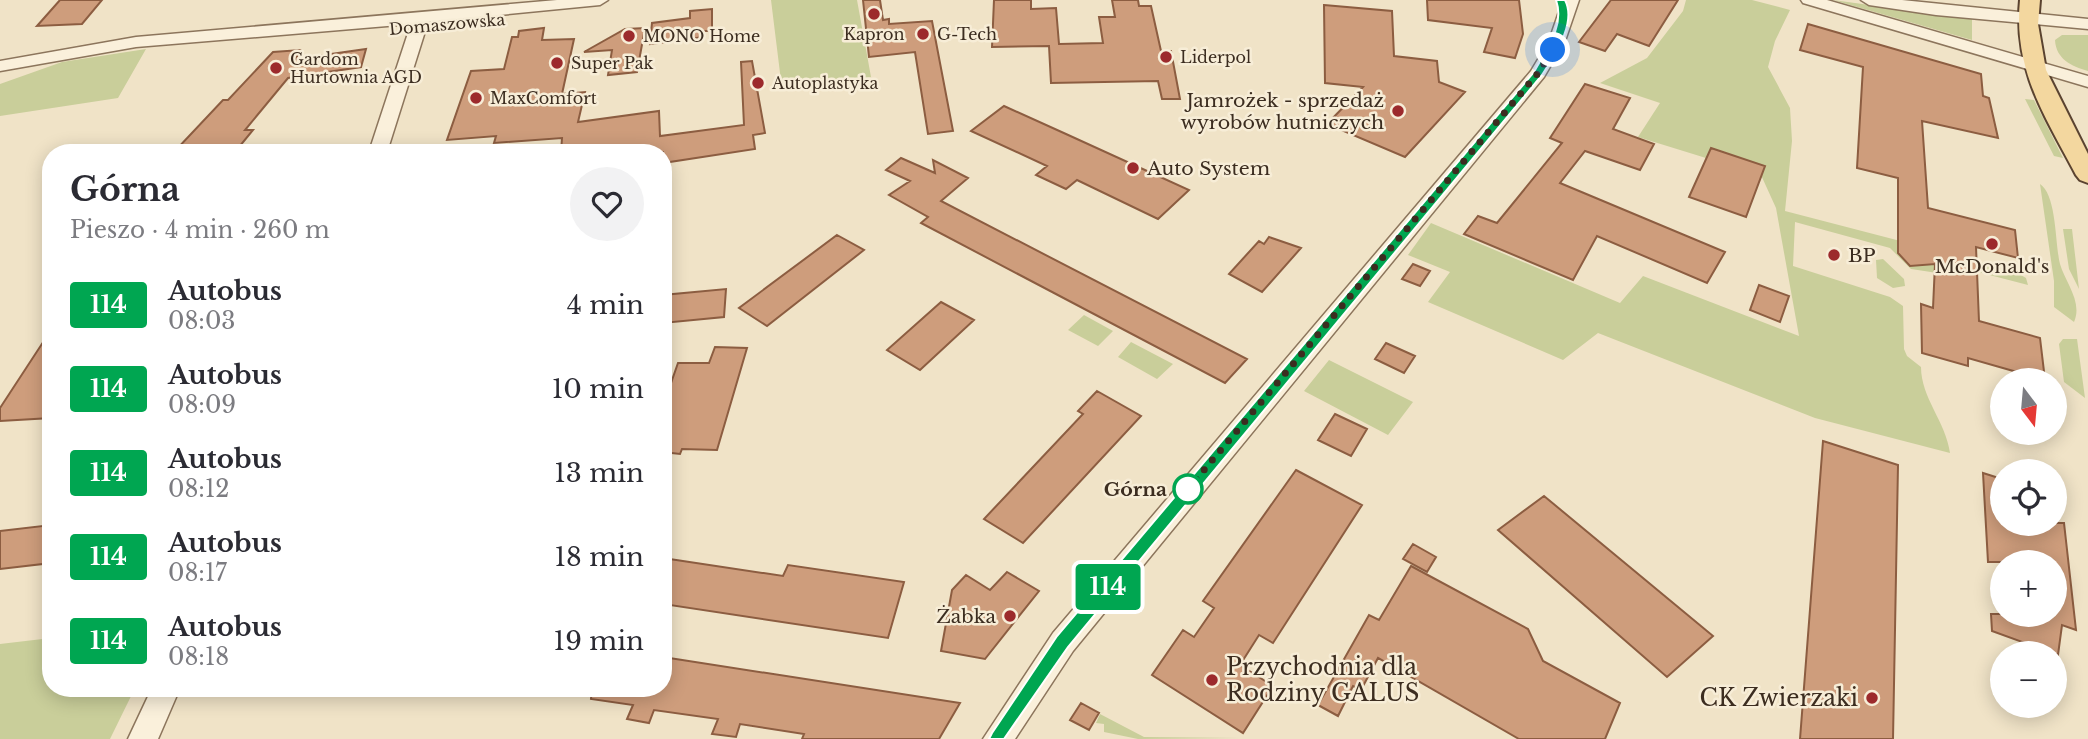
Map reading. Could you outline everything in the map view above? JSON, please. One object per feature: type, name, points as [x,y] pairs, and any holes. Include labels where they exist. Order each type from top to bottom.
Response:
[{"type":"main road","points":[[2029,9],[2028,46],[2041,89],[2079,138],[2088,175]]},
{"type":"street","name":"Domaszowska","points":[[420,23],[600,0]]},
{"type":"street","name":"Domaszowska","points":[[0,66],[101,46],[275,30],[539,15],[617,0]]},
{"type":"street","points":[[1809,0],[2088,82]]},
{"type":"street","points":[[1869,0],[1936,10],[2029,9],[2088,24]]},
{"type":"street","points":[[998,739],[1063,642],[1538,73],[1557,41],[1566,4]]},
{"type":"street","points":[[382,144],[420,23]]},
{"type":"street","points":[[143,739],[162,697]]},
{"type":"green space","points":[[771,0],[857,0],[871,77],[782,89]]},
{"type":"green space","points":[[1686,0],[1752,0],[1790,10],[1775,41],[1768,67],[1790,108],[1792,141],[1785,211],[2012,270],[2026,278],[2028,285],[1978,272],[1977,279],[1911,269],[1890,248],[1795,222],[1793,266],[1890,297],[1903,306],[1904,349],[1907,356],[1921,367],[1925,389],[1944,431],[1950,453],[1815,418],[1598,333],[1563,360],[1428,302],[1450,272],[1408,255],[1431,223],[1620,303],[1643,276],[1799,336],[1776,208],[1761,175],[1638,137],[1660,103],[1600,83],[1647,58],[1683,11]]},
{"type":"green space","points":[[1833,0],[1972,19],[1972,40]]},
{"type":"green space","points":[[2062,35],[2088,35],[2088,71],[2061,57],[2055,40]]},
{"type":"green space","points":[[146,49],[118,98],[0,116],[0,84],[62,62]]},
{"type":"green space","points":[[2025,99],[2034,100],[2063,158],[2054,156]]},
{"type":"green space","points":[[2040,184],[2050,198],[2060,264],[2075,300],[2074,322],[2054,307],[2054,281]]},
{"type":"green space","points":[[2063,229],[2072,229],[2079,289],[2069,269]]},
{"type":"green space","points":[[1883,259],[1904,279],[1905,286],[1893,288],[1877,278],[1876,260]]},
{"type":"green space","points":[[1084,315],[1113,331],[1098,346],[1068,330]]},
{"type":"green space","points":[[2063,339],[2077,339],[2085,398],[2067,384],[2067,368],[2062,368],[2059,344]]},
{"type":"green space","points":[[1131,342],[1173,364],[1157,379],[1118,357]]},
{"type":"green space","points":[[1329,360],[1413,402],[1388,435],[1304,391]]},
{"type":"green space","points":[[42,639],[42,697],[131,697],[110,739],[0,739],[0,644]]},
{"type":"green space","points":[[1100,714],[1144,737],[1240,738],[1138,739],[1104,732],[1104,724],[1096,723]]},
{"type":"building","points":[[60,0],[102,0],[82,24],[37,26]]},
{"type":"building","points":[[863,0],[880,0],[883,20],[889,19],[889,24],[932,21],[953,131],[928,134],[915,52],[869,57]]},
{"type":"building","points":[[994,0],[1031,0],[1031,9],[1056,8],[1059,44],[1103,43],[1099,17],[1115,17],[1112,0],[1138,0],[1139,6],[1151,6],[1161,51],[1171,51],[1180,99],[1162,99],[1158,81],[1051,83],[1049,46],[992,47]]},
{"type":"building","points":[[1427,0],[1519,0],[1523,34],[1515,58],[1484,52],[1492,28],[1428,20]]},
{"type":"building","points":[[1611,0],[1678,0],[1649,46],[1617,34],[1605,51],[1579,42]]},
{"type":"building","points":[[1324,5],[1392,11],[1394,56],[1437,61],[1439,82],[1465,92],[1405,157],[1327,124],[1363,87],[1325,83]]},
{"type":"building","points":[[712,9],[712,31],[704,31],[704,37],[650,44],[652,23],[690,18],[690,11]]},
{"type":"building","points":[[1808,24],[1981,74],[1983,96],[1989,98],[1998,138],[1922,121],[1928,208],[2015,230],[2018,258],[1976,247],[1979,321],[2040,338],[2044,368],[2003,368],[1968,358],[1968,366],[1922,353],[1921,304],[1933,308],[1935,264],[1910,266],[1898,253],[1898,178],[1857,168],[1863,67],[1800,50]]},
{"type":"building","points":[[544,28],[542,40],[574,39],[562,94],[585,92],[578,122],[659,111],[660,136],[744,125],[741,62],[752,61],[765,133],[753,135],[755,149],[672,162],[672,144],[562,144],[562,138],[494,143],[496,136],[447,140],[471,71],[504,69],[512,37],[518,37],[519,31]]},
{"type":"building","points":[[645,28],[637,72],[608,75],[612,50],[584,52],[625,29]]},
{"type":"building","points":[[366,49],[361,67],[288,78],[245,130],[253,130],[242,144],[182,144],[273,52],[300,50],[296,59]]},
{"type":"building","points":[[1585,84],[1630,98],[1613,129],[1654,144],[1640,170],[1585,151],[1560,183],[1725,252],[1707,283],[1597,236],[1573,280],[1464,234],[1478,216],[1497,223],[1562,143],[1550,138]]},
{"type":"building","points":[[1004,106],[1189,190],[1158,219],[1077,180],[1066,189],[1036,175],[1047,166],[971,131]]},
{"type":"building","points":[[1711,148],[1765,166],[1746,217],[1689,197]]},
{"type":"building","points":[[901,158],[935,173],[933,160],[968,178],[941,201],[1247,359],[1225,383],[921,223],[928,217],[889,195],[910,181],[886,170]]},
{"type":"building","points":[[837,235],[864,250],[767,326],[739,308]]},
{"type":"building","points":[[1269,237],[1301,248],[1262,292],[1229,274],[1259,241],[1264,244]]},
{"type":"building","points":[[1413,264],[1430,271],[1420,286],[1402,279]]},
{"type":"building","points":[[1759,285],[1789,296],[1780,322],[1750,310]]},
{"type":"building","points":[[726,289],[724,317],[672,322],[672,294]]},
{"type":"building","points":[[941,302],[974,320],[920,370],[887,350]]},
{"type":"building","points":[[1386,343],[1415,356],[1404,373],[1375,359]]},
{"type":"building","points":[[42,344],[42,419],[0,421],[0,408]]},
{"type":"building","points":[[715,347],[747,348],[717,450],[682,449],[680,454],[672,453],[672,380],[678,363],[709,363]]},
{"type":"building","points":[[1097,391],[1141,416],[1023,543],[984,519],[1083,414],[1078,411]]},
{"type":"building","points":[[1335,414],[1367,429],[1351,456],[1318,440]]},
{"type":"building","points":[[1823,441],[1898,465],[1893,739],[1800,739]]},
{"type":"building","points":[[1296,470],[1362,505],[1273,643],[1259,635],[1240,665],[1273,686],[1243,733],[1152,675],[1183,630],[1194,637],[1214,608],[1203,601]]},
{"type":"building","points":[[1983,473],[1990,475],[1990,536],[2065,536],[2076,630],[2067,627],[2067,550],[1990,550],[1988,562]]},
{"type":"building","points":[[1544,496],[1713,636],[1667,677],[1498,530]]},
{"type":"building","points":[[42,526],[42,564],[0,569],[0,531]]},
{"type":"building","points":[[1413,544],[1436,557],[1427,572],[1403,559]]},
{"type":"building","points":[[672,559],[783,576],[788,565],[904,582],[888,638],[672,605]]},
{"type":"building","points":[[1411,566],[1528,629],[1543,661],[1620,703],[1605,739],[1519,739],[1378,658],[1361,690],[1353,686],[1338,716],[1318,705],[1369,615],[1379,620]]},
{"type":"building","points":[[1007,572],[1039,591],[985,659],[941,651],[952,590],[966,575],[990,590]]},
{"type":"building","points":[[1992,627],[2062,627],[2060,641],[2020,641],[1992,631]]},
{"type":"building","points":[[672,658],[960,703],[939,739],[802,739],[804,734],[740,724],[736,737],[712,734],[718,719],[654,710],[649,723],[627,719],[633,705],[591,699],[672,697]]},
{"type":"building","points":[[1081,703],[1099,713],[1089,730],[1070,720]]},
{"type":"bus line","name":"114","points":[[998,739],[1063,642],[1232,436],[1538,73],[1553,50],[1560,32],[1565,11],[1561,0]]},
{"type":"place","name":"Kapron","points":[[874,14]]},
{"type":"place","name":"G-Tech","points":[[923,34]]},
{"type":"place","name":"MONO Home","points":[[629,36]]},
{"type":"place","name":"Liderpol","points":[[1166,57]]},
{"type":"place","name":"Super Pak","points":[[557,63]]},
{"type":"place","name":"Gardom Hurtownia AGD","points":[[276,68]]},
{"type":"place","name":"Autoplastyka","points":[[758,83]]},
{"type":"place","name":"MaxComfort","points":[[476,98]]},
{"type":"place","name":"Jamrożek - sprzedaż wyrobów hutniczych","points":[[1398,111]]},
{"type":"place","name":"Auto System","points":[[1133,168]]},
{"type":"place","name":"McDonald's","points":[[1992,244]]},
{"type":"place","name":"BP","points":[[1834,255]]},
{"type":"place","name":"Górna","points":[[1188,489]]},
{"type":"place","name":"Żabka","points":[[1010,616]]},
{"type":"place","name":"Przychodnia dla Rodziny GALUS","points":[[1212,680]]},
{"type":"place","name":"CK Zwierzaki","points":[[1872,698]]},
{"type":"route","points":[[1188,489],[1538,73],[1553,50]]}]
